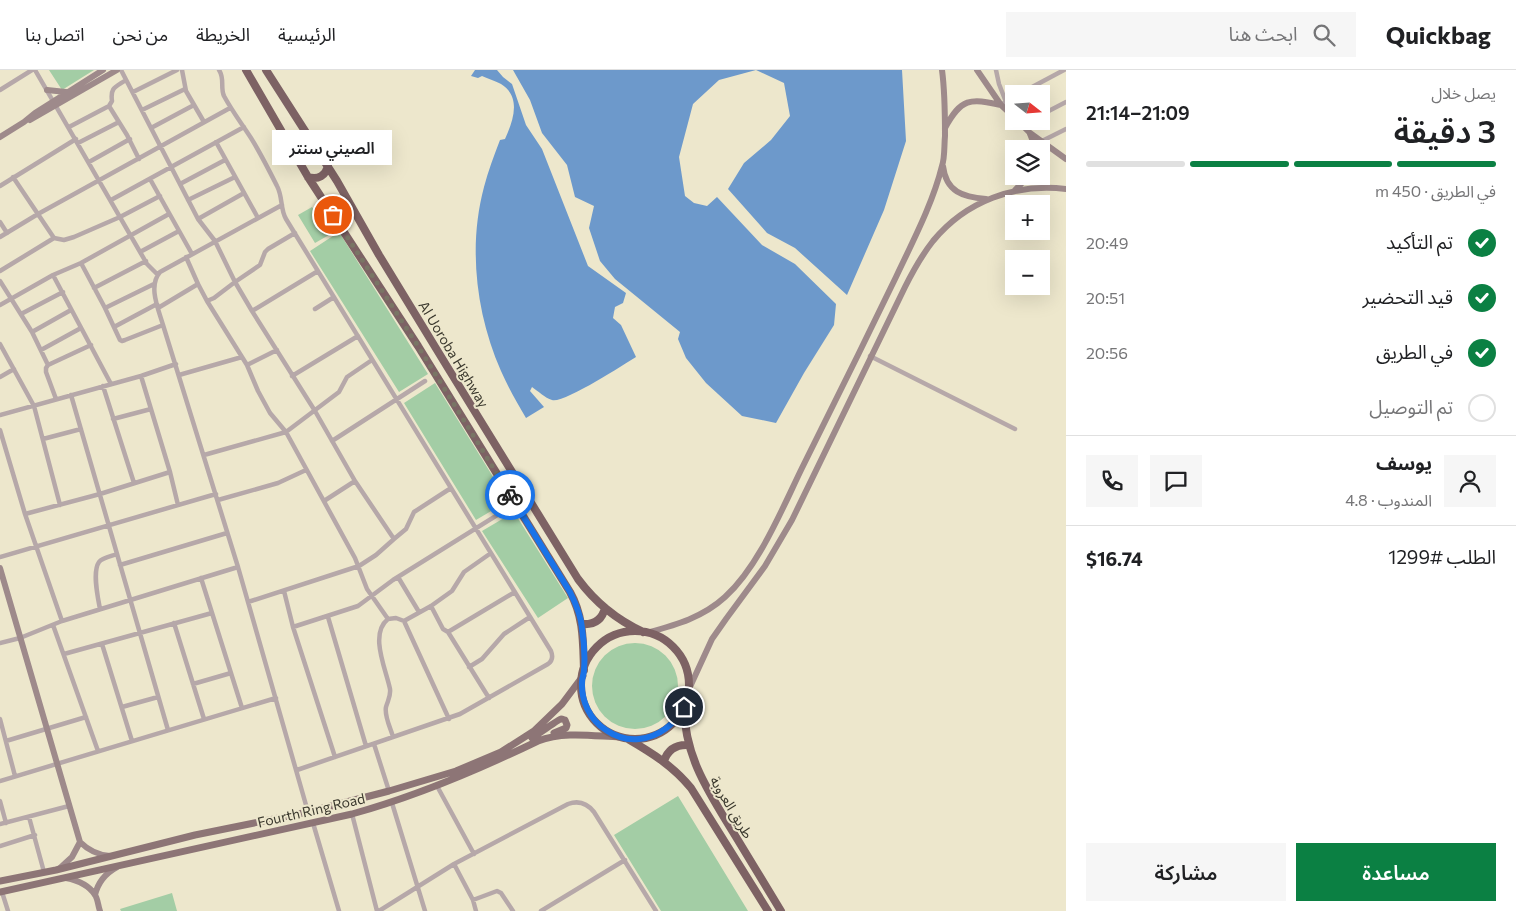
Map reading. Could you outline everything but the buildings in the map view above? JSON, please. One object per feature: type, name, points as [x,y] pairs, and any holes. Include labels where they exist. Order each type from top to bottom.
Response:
[{"type":"highway","name":"Al Uoroba Highway","points":[[246,70],[308,177],[418,346],[570,592],[579,611],[582,624],[583,673]]},
{"type":"highway","name":"Al Uoroba Highway","points":[[266,70],[328,166],[379,255],[574,572],[588,592],[606,608],[627,624],[644,632]]},
{"type":"highway","points":[[308,177],[317,178],[322,176],[328,166]]},
{"type":"highway","points":[[582,624],[589,624],[598,620],[606,608]]},
{"type":"highway","points":[[644,632],[663,639],[676,650],[683,660],[687,672],[689,689],[684,707],[673,723],[658,734],[646,738],[623,737],[603,728],[590,714],[583,696],[583,673],[593,653],[606,640],[624,633],[644,632]]},
{"type":"highway","name":"طريق العروبة","points":[[684,707],[689,746],[704,785],[781,911]]},
{"type":"highway","name":"طريق العروبة","points":[[623,737],[664,761],[685,780],[768,911]]},
{"type":"highway","points":[[664,761],[673,748],[689,746]]},
{"type":"main road","points":[[0,137],[24,122],[38,116],[68,92],[104,70]]},
{"type":"main road","points":[[55,103],[117,70]]},
{"type":"main road","points":[[942,70],[945,102],[943,165],[946,180],[957,192],[970,198],[986,199]]},
{"type":"main road","points":[[977,70],[1005,106]]},
{"type":"main road","points":[[47,90],[68,92]]},
{"type":"main road","points":[[945,129],[957,110],[964,104],[972,101],[1003,103]]},
{"type":"main road","points":[[1027,130],[1038,140]]},
{"type":"main road","points":[[1030,133],[1033,140]]},
{"type":"main road","points":[[1050,149],[1066,159]]},
{"type":"main road","points":[[644,632],[680,623],[708,610],[732,590],[751,565],[779,516],[896,277],[923,217],[943,165]]},
{"type":"main road","points":[[1015,190],[1020,185]]},
{"type":"main road","points":[[689,689],[701,661],[716,634],[755,581],[787,528],[904,287],[926,250],[946,227],[986,199],[1015,190],[1038,188],[1066,189]]},
{"type":"main road","points":[[0,568],[80,842],[96,853],[116,855]]},
{"type":"main road","name":"Fourth Ring Road","points":[[0,881],[56,870],[195,835],[308,812],[390,791],[470,766],[501,752],[542,725],[556,712],[583,673]]},
{"type":"main road","points":[[518,742],[534,736],[560,719],[566,721],[566,728],[549,735],[543,740]]},
{"type":"main road","name":"Fourth Ring Road","points":[[1,892],[313,823],[392,803],[437,786],[543,740],[563,735],[623,737]]},
{"type":"main road","points":[[56,870],[72,857],[80,842]]},
{"type":"main road","points":[[95,895],[104,877],[120,866]]},
{"type":"main road","points":[[64,878],[72,879],[84,885],[95,895],[100,911]]},
{"type":"street","points":[[0,90],[34,70],[69,127],[140,252],[152,270],[158,275]]},
{"type":"street","points":[[121,70],[198,219],[215,241],[252,311],[315,411],[355,481],[394,539]]},
{"type":"street","points":[[133,92],[177,70]]},
{"type":"street","points":[[182,70],[185,88],[204,122]]},
{"type":"street","points":[[220,70],[223,80],[223,92],[230,108],[255,144],[280,190],[284,216],[553,656],[548,664],[465,712],[297,770]]},
{"type":"street","points":[[996,70],[1003,103]]},
{"type":"street","points":[[1036,85],[1064,70]]},
{"type":"street","points":[[69,127],[109,106],[112,101],[111,91],[126,80]]},
{"type":"street","points":[[142,110],[185,88]]},
{"type":"street","points":[[1050,110],[1066,102]]},
{"type":"street","points":[[151,128],[194,105]]},
{"type":"street","points":[[109,106],[130,140],[139,159]]},
{"type":"street","points":[[0,237],[230,108]]},
{"type":"street","points":[[0,186],[77,141],[119,122]]},
{"type":"street","points":[[111,200],[244,127]]},
{"type":"street","points":[[1044,140],[1066,128]]},
{"type":"street","points":[[89,162],[130,140]]},
{"type":"street","points":[[216,142],[258,218]]},
{"type":"street","points":[[180,184],[225,160]]},
{"type":"street","points":[[188,200],[235,177]]},
{"type":"street","points":[[12,178],[54,238],[59,240],[69,239],[120,217],[160,196]]},
{"type":"street","points":[[150,179],[192,254]]},
{"type":"street","points":[[198,219],[244,193]]},
{"type":"street","points":[[282,205],[160,272],[154,284],[154,291],[238,567],[308,812]]},
{"type":"street","points":[[0,305],[169,214]]},
{"type":"street","points":[[0,222],[7,233]]},
{"type":"street","points":[[140,252],[179,231]]},
{"type":"street","points":[[207,301],[260,265],[268,249],[295,233]]},
{"type":"street","points":[[0,271],[54,238]]},
{"type":"street","points":[[186,257],[207,301],[247,365],[258,392],[270,413],[286,432],[324,501],[359,566],[366,589],[388,619]]},
{"type":"street","points":[[94,288],[146,261]]},
{"type":"street","points":[[81,263],[120,340],[122,341],[163,325]]},
{"type":"street","points":[[252,311],[318,271]]},
{"type":"street","points":[[53,275],[111,384]]},
{"type":"street","points":[[0,281],[32,332],[48,365]]},
{"type":"street","points":[[105,308],[154,284]]},
{"type":"street","points":[[114,327],[198,284]]},
{"type":"street","points":[[21,314],[63,292]]},
{"type":"street","points":[[315,309],[334,297]]},
{"type":"street","points":[[32,332],[71,310]]},
{"type":"street","points":[[41,350],[81,328]]},
{"type":"street","points":[[292,376],[358,336]]},
{"type":"street","points":[[0,344],[2,353],[14,369],[34,406],[60,505]]},
{"type":"street","points":[[56,400],[46,368],[48,365],[91,345]]},
{"type":"street","points":[[247,365],[276,350]]},
{"type":"street","points":[[870,356],[1015,429]]},
{"type":"street","points":[[179,375],[242,357]]},
{"type":"street","points":[[204,455],[286,432],[339,392],[347,377],[372,360]]},
{"type":"street","points":[[0,415],[141,376],[176,364]]},
{"type":"street","points":[[0,377],[14,369]]},
{"type":"street","points":[[141,376],[178,505]]},
{"type":"street","points":[[332,440],[425,381]]},
{"type":"street","points":[[102,386],[134,484]]},
{"type":"street","points":[[71,395],[168,730]]},
{"type":"street","points":[[113,419],[151,409]]},
{"type":"street","points":[[43,439],[81,429]]},
{"type":"street","points":[[0,430],[25,514],[62,621]]},
{"type":"street","points":[[218,500],[278,483],[306,470]]},
{"type":"street","points":[[25,514],[100,494],[170,472]]},
{"type":"street","points":[[324,501],[355,481]]},
{"type":"street","points":[[248,602],[359,566],[376,555],[406,529],[414,512],[451,488]]},
{"type":"street","points":[[0,558],[216,494]]},
{"type":"street","points":[[293,627],[358,606],[398,577],[515,504]]},
{"type":"street","points":[[120,565],[227,532]]},
{"type":"street","points":[[393,737],[386,710],[390,690],[378,640],[381,626],[388,619],[404,620],[431,606],[455,588],[464,572],[491,553]]},
{"type":"street","points":[[100,609],[95,587],[98,564],[100,561],[117,554]]},
{"type":"street","points":[[0,643],[20,638],[62,621],[238,567]]},
{"type":"street","points":[[398,577],[420,612]]},
{"type":"street","points":[[201,578],[242,708]]},
{"type":"street","points":[[284,591],[293,627],[335,757]]},
{"type":"street","points":[[448,632],[515,592]]},
{"type":"street","points":[[431,606],[444,631],[448,632],[489,698]]},
{"type":"street","points":[[64,654],[212,613]]},
{"type":"street","points":[[328,617],[366,746]]},
{"type":"street","points":[[469,667],[482,659],[504,634],[530,617]]},
{"type":"street","points":[[404,620],[448,719]]},
{"type":"street","points":[[174,624],[204,719]]},
{"type":"street","points":[[53,625],[98,751]]},
{"type":"street","points":[[102,644],[132,740]]},
{"type":"street","points":[[193,684],[231,673]]},
{"type":"street","points":[[122,707],[158,697]]},
{"type":"street","points":[[0,781],[276,698]]},
{"type":"street","points":[[6,741],[86,717]]},
{"type":"street","points":[[0,719],[15,776]]},
{"type":"street","points":[[374,744],[390,791]]},
{"type":"street","points":[[437,786],[474,854]]},
{"type":"street","points":[[0,802],[6,823]]},
{"type":"street","points":[[352,814],[378,911],[454,864],[568,804],[578,802],[591,808],[656,911]]},
{"type":"street","points":[[392,803],[425,911]]},
{"type":"street","points":[[0,824],[69,806]]},
{"type":"street","points":[[29,817],[44,872]]},
{"type":"street","points":[[313,823],[338,911]]},
{"type":"street","points":[[0,846],[35,835]]},
{"type":"street","points":[[541,911],[625,860]]},
{"type":"street","points":[[454,864],[473,900],[476,911]]},
{"type":"street","points":[[473,900],[496,890],[501,893],[513,911]]},
{"type":"street","points":[[1,892],[8,911]]},
{"type":"green space","points":[[49,70],[94,70],[62,90]]},
{"type":"green space","points":[[312,207],[329,235],[315,243],[298,215]]},
{"type":"green space","points":[[339,232],[428,374],[399,392],[310,251]]},
{"type":"green space","points":[[435,383],[508,501],[476,520],[404,403]]},
{"type":"green space","points":[[514,512],[568,598],[538,618],[482,531]]},
{"type":"green space","points":[[635,643],[651,646],[659,650],[671,662],[675,670],[678,686],[675,702],[671,710],[659,722],[651,726],[635,729],[619,726],[611,722],[599,710],[595,702],[592,686],[595,670],[599,662],[611,650],[619,646]]},
{"type":"green space","points":[[678,796],[748,911],[661,911],[614,835]]},
{"type":"green space","points":[[172,893],[177,911],[121,911],[120,909]]},
{"type":"water","points":[[475,70],[497,70],[512,84],[526,125],[542,149],[588,266],[626,293],[623,303],[615,307],[613,318],[621,325],[636,357],[593,383],[558,400],[549,399],[532,387],[530,391],[544,407],[526,418],[501,371],[492,349],[480,304],[476,257],[476,233],[484,187],[500,140],[505,139],[511,125],[514,102],[508,89],[501,84],[482,76],[478,78],[471,76]]},
{"type":"water","points":[[513,70],[756,70],[719,80],[693,104],[679,157],[685,196],[694,203],[707,206],[717,197],[762,245],[795,264],[836,304],[834,325],[776,423],[742,416],[706,383],[686,358],[678,339],[680,332],[615,279],[600,261],[589,228],[594,206],[575,197],[567,165],[542,133],[530,100]]},
{"type":"water","points":[[756,70],[902,70],[906,141],[884,210],[847,295],[795,248],[767,233],[728,189],[744,163],[771,140],[790,116],[784,83]]},
{"type":"way so far","points":[[333,215],[381,287],[510,495]]},
{"type":"place","name":"الصيني سنتر","points":[[333,215]]},
{"type":"route","points":[[510,495],[570,592],[581,617],[583,630],[583,696],[584,702],[594,719],[608,732],[620,737],[646,738],[658,734],[673,723],[684,707]]}]
